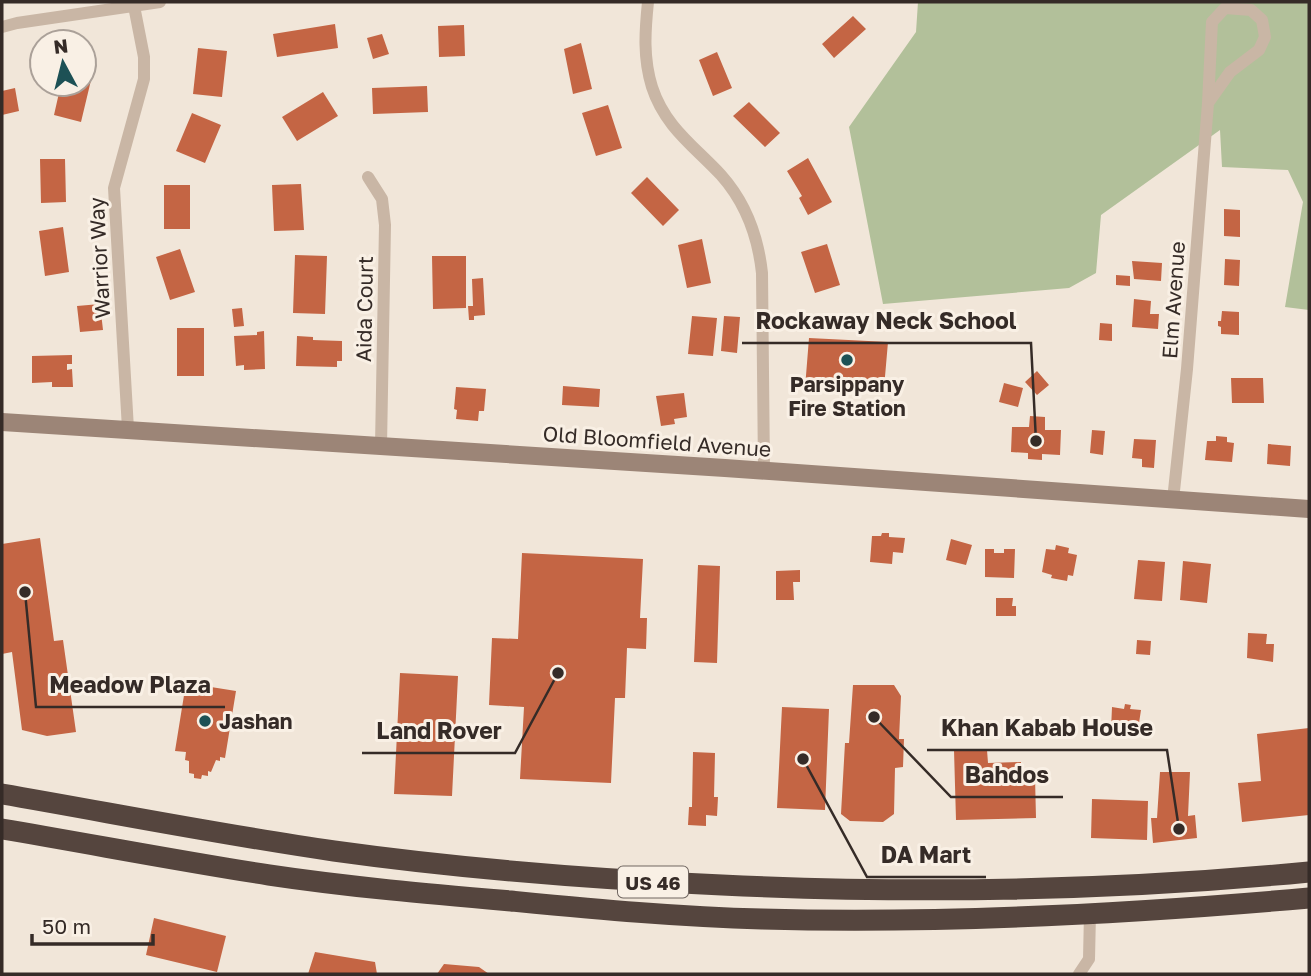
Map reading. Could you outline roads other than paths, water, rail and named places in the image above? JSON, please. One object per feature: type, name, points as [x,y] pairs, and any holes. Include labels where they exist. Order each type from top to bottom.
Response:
[{"type":"highway","name":"US 46","points":[[2,794],[334,850],[548,874],[650,881],[960,891],[1088,888],[1309,872]]},
{"type":"highway","name":"US 46","points":[[2,829],[298,879],[604,910],[761,919],[1090,914],[1309,898]]},
{"type":"street","points":[[2,27],[159,2]]},
{"type":"street","points":[[648,2],[644,42],[646,64],[660,106],[689,146],[733,191],[747,214],[760,251],[764,471]]},
{"type":"street","name":"Warrior Way","points":[[128,429],[114,188],[144,79],[144,57],[134,6]]},
{"type":"street","name":"Elm Avenue","points":[[1173,500],[1187,369],[1212,22],[1225,8],[1251,10],[1262,20],[1265,37],[1259,50],[1230,72],[1208,103]]},
{"type":"street","name":"Aida Court","points":[[368,177],[382,199],[385,225],[381,446]]},
{"type":"street","name":"Old Bloomfield Avenue","points":[[2,422],[1309,509]]},
{"type":"street","points":[[1079,974],[1089,959],[1090,914]]},
{"type":"place","name":"Parsippany Fire Station","points":[[847,360]]},
{"type":"place","name":"Rockaway Neck School","points":[[1036,441]]},
{"type":"place","name":"Meadow Plaza","points":[[25,592]]},
{"type":"place","name":"Land Rover","points":[[558,673]]},
{"type":"place","name":"Bahdos","points":[[874,717]]},
{"type":"place","name":"Jashan","points":[[205,721]]},
{"type":"place","name":"DA Mart","points":[[803,759]]},
{"type":"place","name":"Khan Kabab House","points":[[1179,829]]}]
